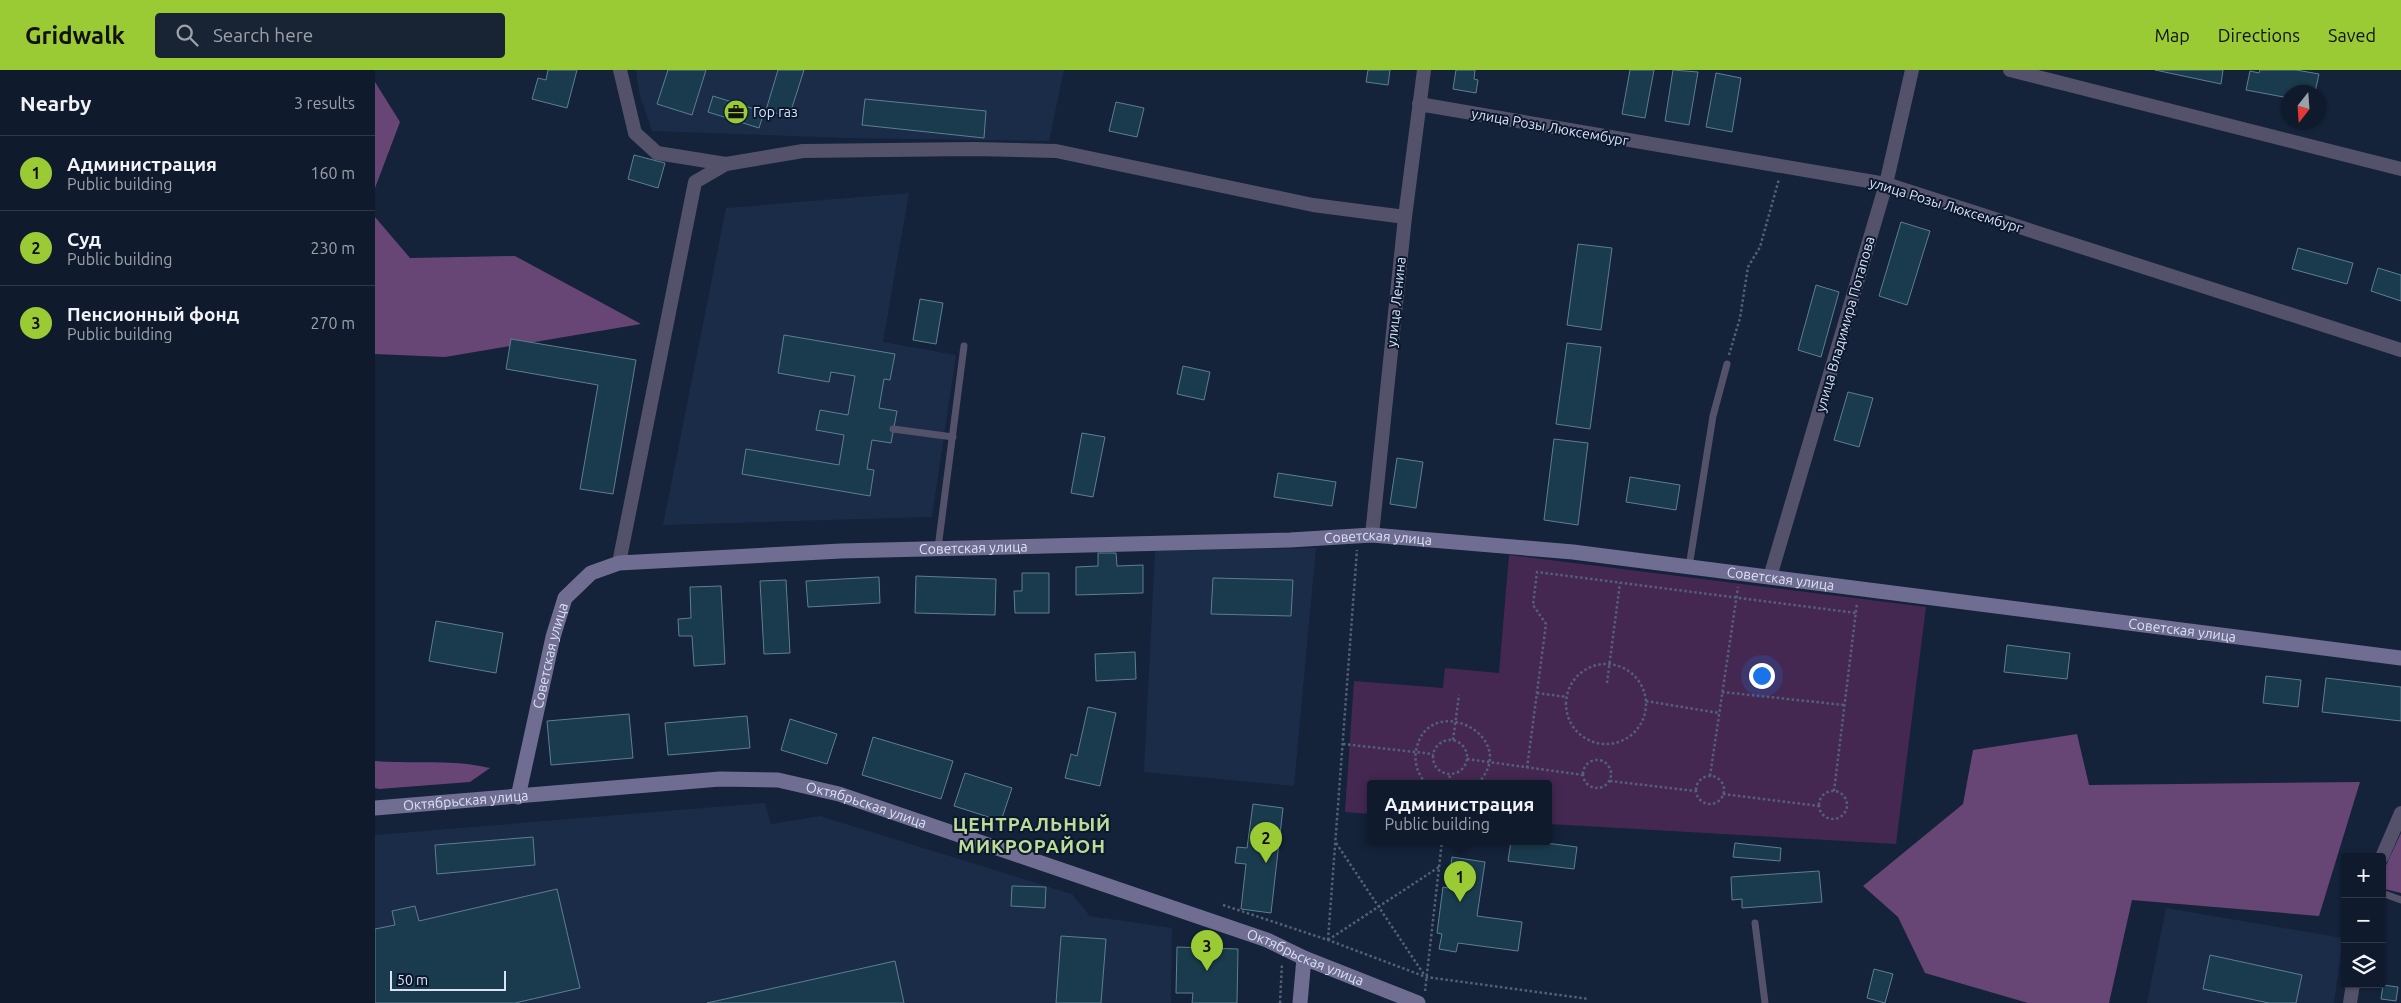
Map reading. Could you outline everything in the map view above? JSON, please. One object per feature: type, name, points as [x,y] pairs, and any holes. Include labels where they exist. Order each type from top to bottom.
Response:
[{"type":"street","points":[[620,70],[635,133],[657,153],[726,164],[803,152],[974,149],[1056,151],[1313,205],[1405,217]]},
{"type":"street","name":"улица Ленина","points":[[1365,536],[1424,70]]},
{"type":"street","name":"улица Владимира Потапова","points":[[1770,577],[1886,184],[1912,70]]},
{"type":"street","points":[[2010,70],[2401,168]]},
{"type":"street","name":"улица Розы Люксембург","points":[[1419,104],[1886,184],[2401,350]]},
{"type":"street","points":[[619,563],[695,182],[726,164]]},
{"type":"street","name":"Советская улица","points":[[518,796],[553,637],[565,598],[591,573],[619,563],[841,551],[1365,536],[1573,552],[2401,658]]},
{"type":"street","name":"Октябрьская улица","points":[[375,808],[720,779],[778,780],[849,797],[1267,940],[1304,958],[1422,999]]},
{"type":"street","points":[[2384,853],[2401,813]]},
{"type":"street","points":[[1300,1003],[1304,958]]},
{"type":"street","points":[[2350,1003],[2352,988]]},
{"type":"lane","points":[[938,549],[964,346]]},
{"type":"lane","points":[[1689,567],[1713,416],[1727,364]]},
{"type":"lane","points":[[893,429],[953,437]]},
{"type":"lane","points":[[2386,894],[2401,900]]},
{"type":"lane","points":[[1755,924],[1765,1003]]},
{"type":"path","points":[[1727,364],[1740,318],[1748,268],[1760,247],[1782,166]]},
{"type":"path","points":[[1328,940],[1343,744],[1365,536]]},
{"type":"path","points":[[1527,768],[1546,624],[1533,605],[1537,572],[1856,613]]},
{"type":"path","points":[[1710,776],[1740,573]]},
{"type":"path","points":[[1607,683],[1620,583]]},
{"type":"path","points":[[1834,790],[1859,588]]},
{"type":"path","points":[[1601,664],[1609,665],[1627,670],[1638,680],[1644,692],[1645,701],[1644,716],[1639,726],[1631,735],[1621,741],[1609,744],[1597,743],[1585,738],[1574,728],[1568,716],[1567,697],[1577,677],[1588,669],[1601,664]]},
{"type":"path","points":[[1722,692],[1844,705]]},
{"type":"path","points":[[1537,693],[1567,697]]},
{"type":"path","points":[[1453,740],[1459,695]]},
{"type":"path","points":[[1645,701],[1719,713]]},
{"type":"path","points":[[1424,780],[1418,772],[1416,752],[1418,744],[1429,729],[1446,721],[1456,721],[1474,728],[1481,734],[1489,752],[1489,762],[1487,771],[1480,780]]},
{"type":"path","points":[[1453,740],[1464,747],[1467,759],[1461,770],[1450,774],[1439,770],[1433,760],[1433,754],[1443,742],[1453,740]]},
{"type":"path","points":[[1343,744],[1433,754]]},
{"type":"path","points":[[1467,759],[1583,775]]},
{"type":"path","points":[[1602,761],[1609,767],[1610,781],[1604,787],[1595,788],[1587,784],[1583,775],[1589,763],[1602,761]]},
{"type":"path","points":[[1449,780],[1450,774]]},
{"type":"path","points":[[1710,776],[1722,783],[1723,794],[1716,803],[1707,804],[1699,800],[1695,791],[1701,779],[1710,776]]},
{"type":"path","points":[[1610,781],[1695,791]]},
{"type":"path","points":[[1834,790],[1845,798],[1847,807],[1843,815],[1835,819],[1826,818],[1819,806],[1821,797],[1834,790]]},
{"type":"path","points":[[1723,794],[1819,806]]},
{"type":"path","points":[[1335,842],[1426,977]]},
{"type":"path","points":[[1422,999],[1442,845]]},
{"type":"path","points":[[1328,940],[1439,866]]},
{"type":"path","points":[[1223,905],[1328,940],[1426,977],[1589,999]]},
{"type":"shaded area","points":[[636,70],[1064,70],[1049,141],[848,138],[652,131],[639,93]]},
{"type":"shaded area","points":[[375,82],[400,122],[375,188]]},
{"type":"shaded area","points":[[909,193],[883,342],[956,355],[932,517],[663,525],[726,208]]},
{"type":"shaded area","points":[[375,217],[410,258],[515,256],[641,324],[445,357],[375,354]]},
{"type":"shaded area","points":[[1316,548],[1294,786],[1144,772],[1155,551]]},
{"type":"shaded area","points":[[1509,555],[1926,607],[1896,844],[1552,824],[1552,780],[1367,780],[1367,814],[1345,812],[1354,681],[1443,688],[1445,668],[1499,673]]},
{"type":"shaded area","points":[[2077,734],[2089,785],[2360,782],[2319,916],[2132,900],[2109,1003],[2028,1003],[1925,973],[1898,917],[1863,886],[1963,804],[1973,750]]},
{"type":"shaded area","points":[[375,761],[447,763],[490,768],[470,782],[379,789],[375,788]]},
{"type":"shaded area","points":[[765,803],[771,824],[820,816],[1072,894],[1090,916],[1172,928],[1171,1003],[375,1003],[375,835]]},
{"type":"shaded area","points":[[2401,833],[2401,893],[2386,889],[2386,865]]},
{"type":"shaded area","points":[[2166,908],[2341,938],[2341,952],[2334,1003],[2147,1003]]},
{"type":"building","points":[[548,70],[577,70],[567,108],[532,99],[538,78],[546,80]]},
{"type":"building","points":[[668,70],[706,70],[692,115],[657,104]]},
{"type":"building","points":[[778,70],[804,70],[789,117],[766,110]]},
{"type":"building","points":[[1368,70],[1390,70],[1388,85],[1366,82]]},
{"type":"building","points":[[1456,70],[1475,70],[1474,79],[1478,80],[1476,93],[1453,89]]},
{"type":"building","points":[[1630,70],[1654,70],[1645,118],[1622,114]]},
{"type":"building","points":[[1673,70],[1698,72],[1689,125],[1665,121]]},
{"type":"building","points":[[2155,70],[2223,70],[2221,84]]},
{"type":"building","points":[[2260,70],[2296,70],[2319,74],[2317,85],[2281,85],[2281,97],[2246,90],[2250,71],[2259,73]]},
{"type":"building","points":[[1716,73],[1741,78],[1732,132],[1706,127]]},
{"type":"building","name":"Гор газ","points":[[713,96],[764,112],[759,128],[708,112]]},
{"type":"building","points":[[865,99],[986,111],[984,138],[862,125]]},
{"type":"building","points":[[1116,102],[1144,108],[1137,137],[1109,131]]},
{"type":"building","points":[[634,155],[665,163],[658,188],[628,179]]},
{"type":"building","points":[[1901,222],[1930,231],[1907,305],[1879,296]]},
{"type":"building","points":[[1578,244],[1612,248],[1601,330],[1567,325]]},
{"type":"building","points":[[2298,248],[2353,263],[2347,284],[2292,269]]},
{"type":"building","points":[[2378,268],[2401,275],[2401,301],[2371,291]]},
{"type":"building","points":[[1816,285],[1839,292],[1821,357],[1798,350]]},
{"type":"building","points":[[920,299],[943,303],[936,344],[913,340]]},
{"type":"building","points":[[784,335],[895,354],[890,380],[884,379],[879,408],[897,411],[891,443],[872,440],[867,469],[874,470],[870,496],[742,474],[746,449],[839,465],[844,435],[816,430],[820,410],[848,415],[855,376],[831,372],[829,382],[778,373]]},
{"type":"building","points":[[511,339],[636,360],[613,494],[580,489],[598,385],[506,369]]},
{"type":"building","points":[[1567,343],[1601,347],[1590,429],[1556,424]]},
{"type":"building","points":[[1183,366],[1210,372],[1204,400],[1177,394]]},
{"type":"building","points":[[1848,392],[1873,398],[1859,447],[1834,440]]},
{"type":"building","points":[[1082,433],[1105,437],[1093,497],[1071,493]]},
{"type":"building","points":[[1554,439],[1588,443],[1578,525],[1544,520]]},
{"type":"building","points":[[1397,458],[1423,462],[1416,508],[1390,504]]},
{"type":"building","points":[[1278,473],[1336,482],[1332,506],[1274,497]]},
{"type":"building","points":[[1630,477],[1680,485],[1676,510],[1626,502]]},
{"type":"building","points":[[1098,553],[1116,553],[1117,566],[1143,565],[1143,593],[1076,595],[1076,567],[1098,566]]},
{"type":"building","points":[[1022,573],[1049,573],[1049,613],[1015,613],[1014,591],[1022,591]]},
{"type":"building","points":[[916,576],[996,579],[995,615],[915,613]]},
{"type":"building","points":[[879,577],[880,603],[808,607],[806,581]]},
{"type":"building","points":[[1213,578],[1293,580],[1291,616],[1211,614]]},
{"type":"building","points":[[786,580],[790,653],[764,654],[760,581]]},
{"type":"building","points":[[721,586],[725,664],[694,666],[692,636],[679,636],[678,619],[691,618],[690,587]]},
{"type":"building","points":[[436,621],[503,633],[496,673],[429,661]]},
{"type":"building","points":[[2007,645],[2070,653],[2067,679],[2004,672]]},
{"type":"building","points":[[1135,652],[1136,679],[1096,681],[1095,654]]},
{"type":"building","points":[[2266,676],[2301,680],[2298,707],[2263,703]]},
{"type":"building","points":[[2326,678],[2401,687],[2401,721],[2322,712]]},
{"type":"building","points":[[1088,707],[1116,713],[1100,786],[1065,778],[1071,754],[1077,756]]},
{"type":"building","points":[[629,714],[633,758],[551,765],[547,721]]},
{"type":"building","points":[[747,716],[750,748],[668,755],[665,723]]},
{"type":"building","points":[[790,719],[837,734],[827,764],[781,750]]},
{"type":"building","points":[[873,737],[953,761],[941,799],[862,775]]},
{"type":"building","points":[[965,773],[1012,788],[1001,821],[954,806]]},
{"type":"building","points":[[1253,804],[1283,808],[1271,913],[1241,909],[1246,864],[1235,863],[1237,847],[1247,848]]},
{"type":"building","points":[[533,837],[535,865],[437,874],[435,845]]},
{"type":"building","points":[[1735,843],[1781,848],[1780,861],[1733,857]]},
{"type":"building","points":[[1552,844],[1577,847],[1574,869],[1508,861],[1510,845]]},
{"type":"building","points":[[1452,857],[1485,862],[1477,916],[1522,922],[1518,951],[1458,943],[1456,952],[1439,949],[1442,934],[1437,933],[1443,887],[1448,888]]},
{"type":"building","points":[[1819,871],[1822,902],[1742,908],[1742,899],[1732,900],[1731,877]]},
{"type":"building","points":[[1012,886],[1046,887],[1045,908],[1011,906]]},
{"type":"building","points":[[557,889],[580,988],[515,1003],[375,1003],[375,929],[395,925],[392,911],[415,906],[419,921]]},
{"type":"building","points":[[1061,936],[1106,939],[1101,1003],[1056,1003]]},
{"type":"building","points":[[1177,947],[1238,949],[1237,1003],[1192,1003],[1193,993],[1176,993]]},
{"type":"building","points":[[2210,955],[2302,975],[2296,1003],[2269,1003],[2203,989]]},
{"type":"building","points":[[895,961],[904,1003],[707,1003]]},
{"type":"building","points":[[1874,969],[1893,974],[1885,1003],[1867,998]]},
{"type":"building","points":[[2386,985],[2398,987],[2396,1001],[2381,999],[2383,988],[2386,988]]},
{"type":"place","name":"Гор газ","points":[[736,112]]},
{"type":"place","name":"Суд","points":[[1266,863]]},
{"type":"place","name":"Администрация","points":[[1460,902]]},
{"type":"place","name":"Пенсионный фонд","points":[[1207,971]]},
{"type":"district","name":"ЦЕНТРАЛЬНЫЙ МИКРОРАЙОН","points":[[1032,835]]}]
